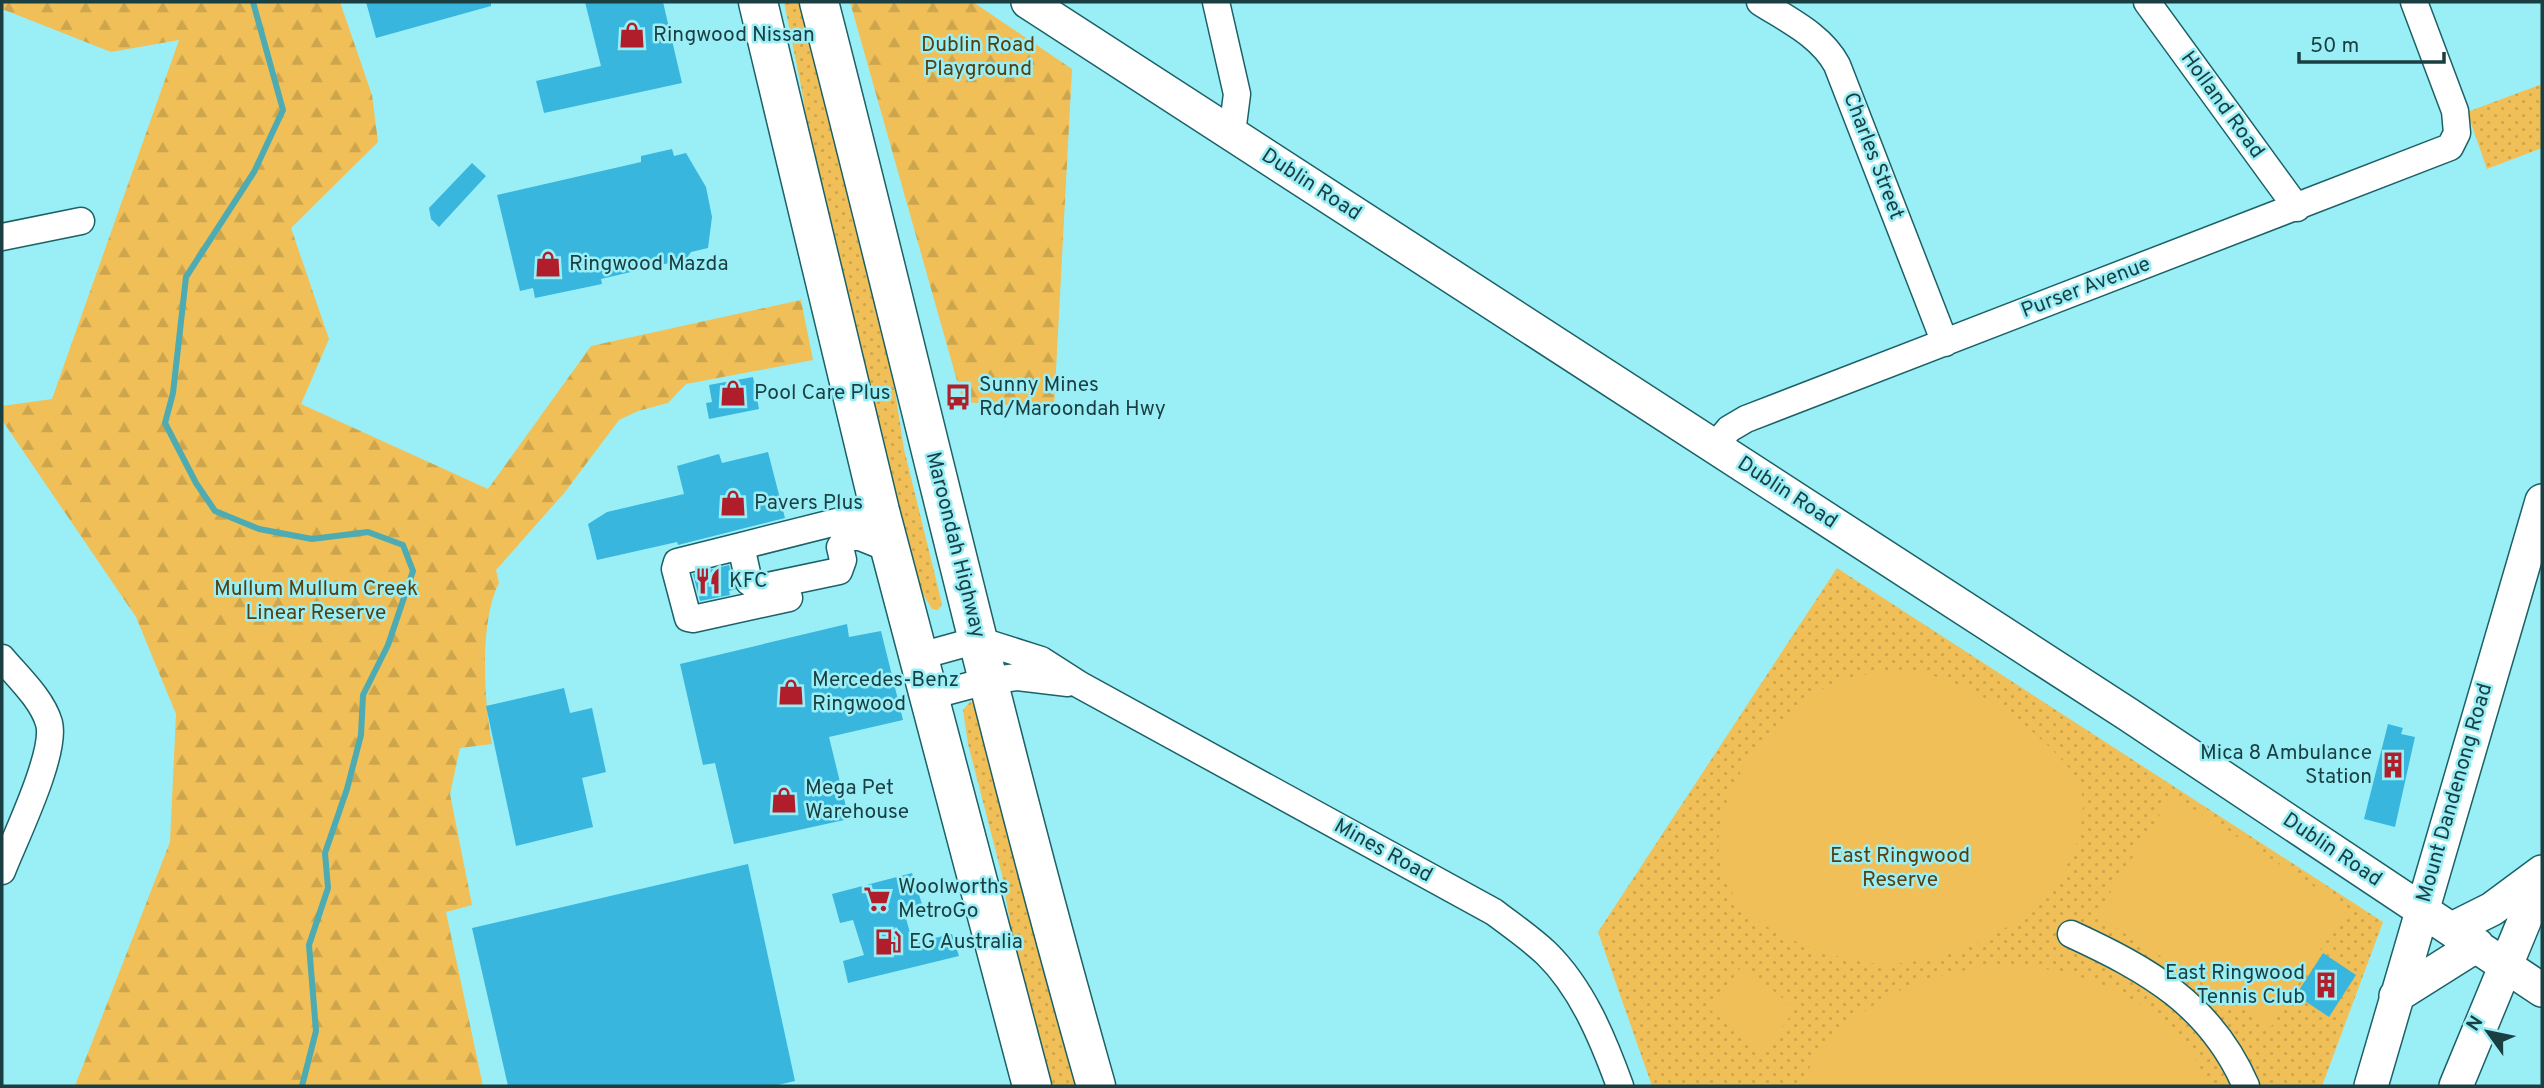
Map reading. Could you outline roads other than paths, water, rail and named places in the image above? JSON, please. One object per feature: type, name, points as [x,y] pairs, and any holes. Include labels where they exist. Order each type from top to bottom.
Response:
[{"type":"highway","points":[[758,2],[880,511],[1032,1086]]},
{"type":"highway","name":"Maroondah Highway","points":[[819,2],[987,681],[1096,1086]]},
{"type":"main road","name":"Dublin Road","points":[[1028,2],[1715,446],[2542,990]]},
{"type":"main road","name":"Mount Dandenong Road","points":[[2371,1086],[2542,501]]},
{"type":"main road","points":[[2396,996],[2465,937],[2492,909],[2542,872]]},
{"type":"main road","points":[[2456,1086],[2508,966],[2542,878]]},
{"type":"street","points":[[1216,2],[1237,94],[1231,133]]},
{"type":"street","name":"Charles Street","points":[[1760,2],[1816,38],[1829,50],[1838,65],[1945,343]]},
{"type":"street","name":"Holland Road","points":[[2147,2],[2297,208]]},
{"type":"street","name":"Purser Avenue","points":[[1715,446],[1729,429],[1746,419],[2450,147],[2457,132],[2455,111],[2414,2]]},
{"type":"street","points":[[2,237],[81,221]]},
{"type":"street","points":[[830,573],[824,584],[813,593],[693,620],[688,618],[675,569],[677,562],[880,511]]},
{"type":"street","points":[[741,545],[749,582],[758,587],[839,571],[843,560],[840,547],[847,537],[860,537],[890,549]]},
{"type":"street","points":[[920,656],[978,640]]},
{"type":"street","name":"Mines Road","points":[[978,640],[1041,660],[1080,685],[1494,912],[1547,954],[1579,998],[1596,1026],[1619,1086]]},
{"type":"street","points":[[2,657],[38,704],[48,723],[50,735],[49,749],[2,871]]},
{"type":"street","name":"Mines Road","points":[[930,696],[987,681],[1028,676],[1080,685]]},
{"type":"street","points":[[2071,934],[2140,967],[2168,986],[2217,1032],[2235,1059],[2246,1086]]},
{"type":"waterway","points":[[253,2],[283,110],[254,172],[186,277],[173,393],[165,423],[196,483],[215,511],[259,529],[312,539],[368,532],[403,545],[413,571],[388,645],[363,695],[361,735],[347,789],[325,853],[328,888],[309,945],[316,1031],[302,1086]]},
{"type":"place","name":"Ringwood Nissan","points":[[632,35]]},
{"type":"place","name":"Ringwood Mazda","points":[[548,264]]},
{"type":"place","name":"Pool Care Plus","points":[[733,393]]},
{"type":"place","name":"Sunny Mines Rd/Maroondah Hwy","points":[[958,397]]},
{"type":"place","name":"Pavers Plus","points":[[733,503]]},
{"type":"place","name":"KFC","points":[[708,581]]},
{"type":"place","name":"Mercedes-Benz Ringwood","points":[[791,692]]},
{"type":"place","name":"Mica 8 Ambulance Station","points":[[2393,765]]},
{"type":"place","name":"Mega Pet Warehouse","points":[[784,800]]},
{"type":"place","name":"Woolworths MetroGo","points":[[877,899]]},
{"type":"place","name":"EG Australia","points":[[888,942]]},
{"type":"place","name":"East Ringwood Tennis Club","points":[[2326,985]]},
{"type":"park label","name":"Dublin Road Playground","points":[[978,57]]},
{"type":"park label","name":"Mullum Mullum Creek Linear Reserve","points":[[316,601]]},
{"type":"park label","name":"East Ringwood Reserve","points":[[1900,868]]}]
